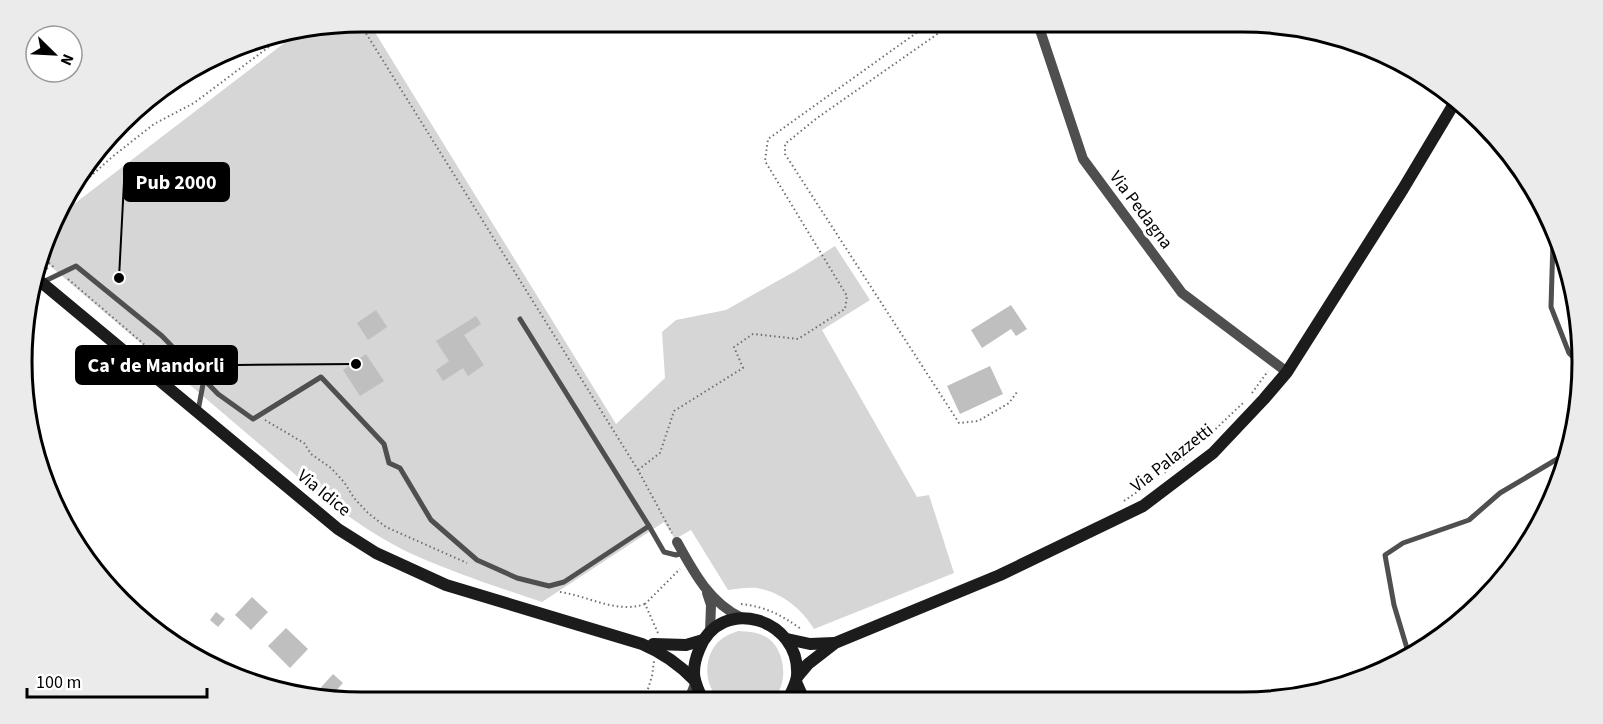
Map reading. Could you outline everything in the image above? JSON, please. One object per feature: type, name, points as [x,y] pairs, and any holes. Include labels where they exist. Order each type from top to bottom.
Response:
[{"type":"main road","name":"Via Palazzetti","points":[[796,679],[807,664],[835,643],[1000,575],[1143,506],[1213,453],[1287,372],[1452,108]]},
{"type":"main road","name":"Via Idice","points":[[41,283],[338,529],[376,553],[446,585],[642,644],[671,658],[694,682],[699,692]]},
{"type":"main road","name":"Via Idice","points":[[642,644],[686,645],[706,636],[729,619],[742,618]]},
{"type":"main road","points":[[742,618],[760,620],[777,629],[787,639],[796,660],[796,679],[801,692]]},
{"type":"main road","points":[[694,682],[693,663],[706,636]]},
{"type":"main road","name":"Via Palazzetti","points":[[787,639],[810,644],[835,643]]},
{"type":"main road","points":[[791,692],[796,679]]},
{"type":"street","name":"Via Pedagna","points":[[1041,32],[1083,159],[1182,293],[1287,372]]},
{"type":"street","points":[[677,542],[706,590],[711,605],[706,636]]},
{"type":"street","points":[[706,590],[727,611],[742,618]]},
{"type":"street","points":[[691,692],[694,682]]},
{"type":"lane","points":[[1553,253],[1551,307],[1572,355]]},
{"type":"lane","points":[[42,279],[76,266],[162,336],[218,394],[252,418],[321,377],[384,444],[389,463],[400,468],[431,520],[477,560],[517,578],[549,586],[564,582],[649,526]]},
{"type":"lane","points":[[520,319],[664,552],[686,557]]},
{"type":"lane","points":[[197,412],[204,379]]},
{"type":"lane","points":[[1407,648],[1394,605],[1385,555],[1403,543],[1469,520],[1500,493],[1557,459]]},
{"type":"path","points":[[366,32],[638,470],[677,542]]},
{"type":"path","points":[[638,470],[660,453],[674,411],[743,368],[734,347],[753,334],[798,339],[845,309],[847,296],[765,161],[768,139],[918,32]]},
{"type":"path","points":[[940,32],[817,118],[785,144],[785,154],[959,423],[978,421],[1009,403],[1017,392]]},
{"type":"path","points":[[85,181],[153,124],[194,103],[273,44]]},
{"type":"path","points":[[47,262],[174,370],[180,374],[186,372]]},
{"type":"path","points":[[1124,501],[1181,461],[1250,395],[1275,362]]},
{"type":"path","points":[[661,638],[645,604],[686,557]]},
{"type":"path","points":[[738,603],[765,607],[805,632]]},
{"type":"path","points":[[648,692],[655,655]]},
{"type":"shaded area","points":[[375,32],[616,424],[665,378],[662,332],[676,320],[726,310],[835,246],[870,300],[822,330],[917,497],[929,495],[954,573],[814,629],[797,608],[774,593],[757,588],[728,590],[691,530],[675,539],[664,522],[542,602],[412,554],[372,532],[311,488],[47,263],[71,206],[288,40],[319,34]]},
{"type":"shaded area","points":[[738,631],[755,633],[766,637],[775,645],[780,653],[783,672],[778,692],[713,692],[708,678],[708,662],[714,647],[727,635]]},
{"type":"building","points":[[1011,305],[1027,329],[1016,336],[1011,329],[982,348],[971,330]]},
{"type":"building","points":[[376,310],[387,327],[368,340],[357,323]]},
{"type":"building","points":[[476,316],[481,324],[464,335],[484,365],[468,376],[463,368],[443,381],[436,370],[449,361],[436,341]]},
{"type":"building","points":[[366,354],[384,381],[360,396],[343,370]]},
{"type":"building","points":[[990,366],[1003,394],[960,414],[947,386]]},
{"type":"building","points":[[252,597],[268,612],[251,630],[235,615]]},
{"type":"building","points":[[216,612],[225,619],[218,627],[210,620]]},
{"type":"building","points":[[286,628],[308,649],[290,668],[268,646]]},
{"type":"building","points":[[333,674],[343,683],[335,692],[319,690]]},
{"type":"place","name":"Pub 2000","points":[[119,278]]},
{"type":"place","name":"Ca' de Mandorli","points":[[356,364]]}]
